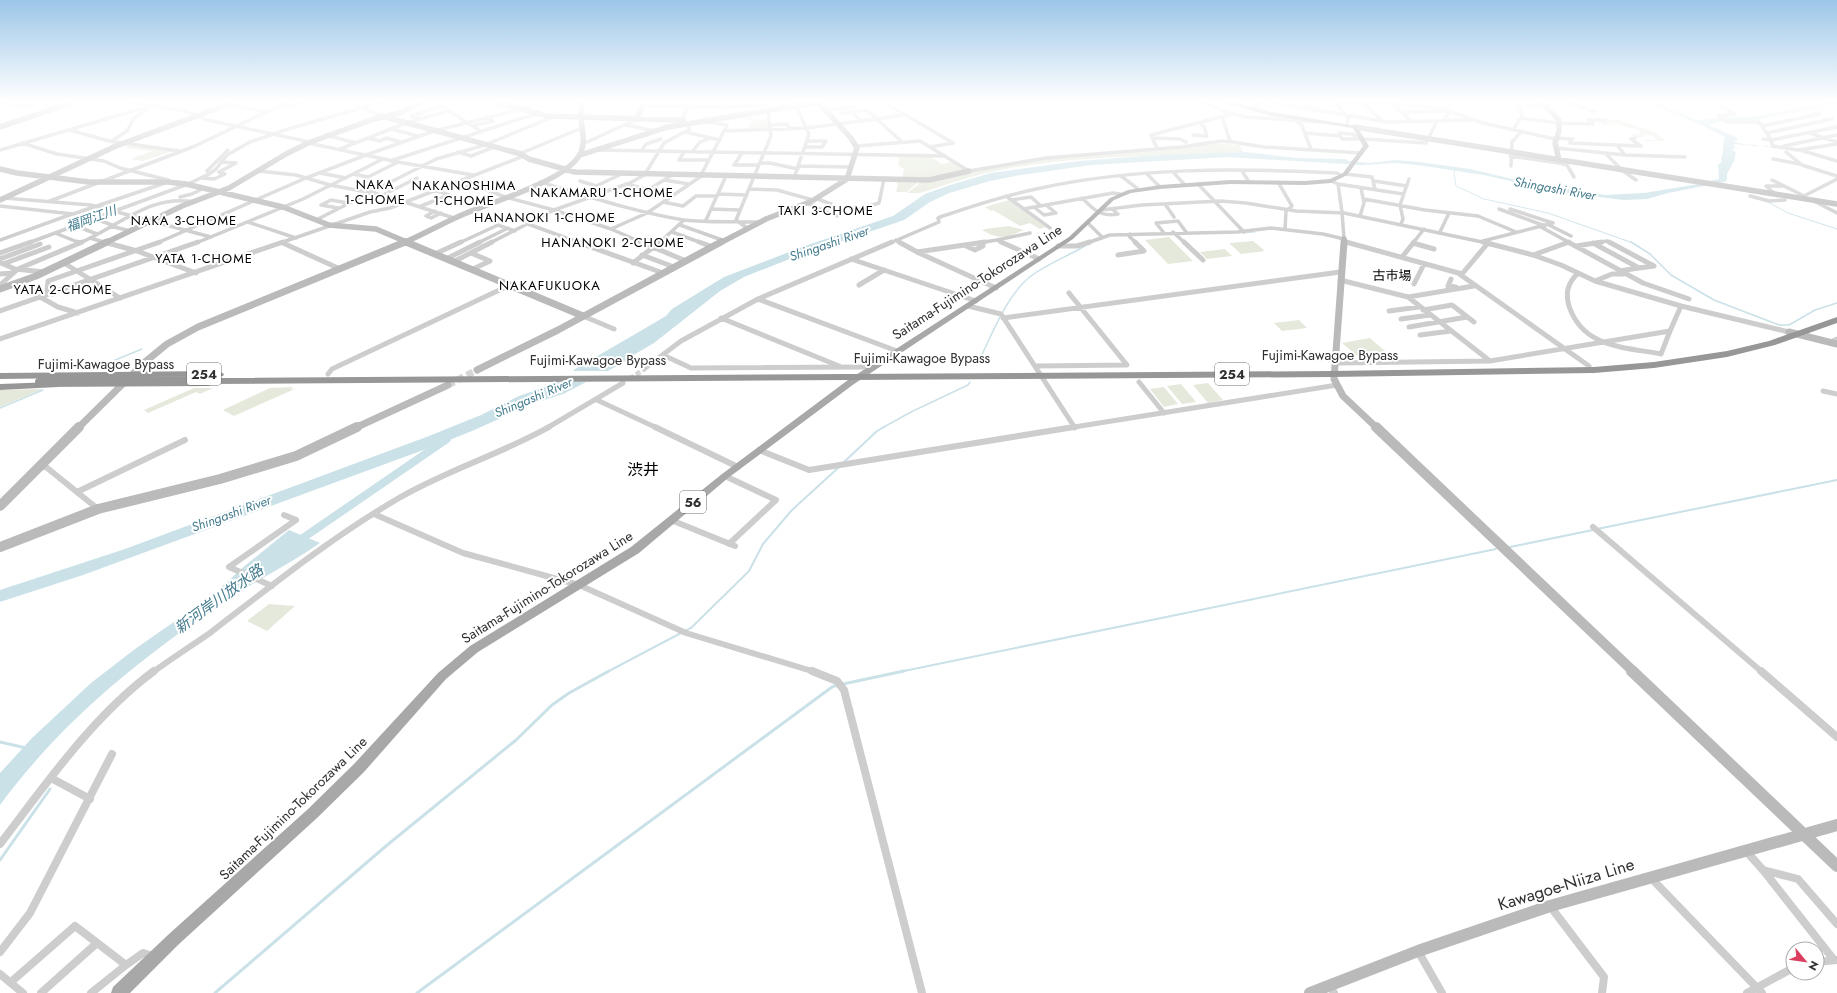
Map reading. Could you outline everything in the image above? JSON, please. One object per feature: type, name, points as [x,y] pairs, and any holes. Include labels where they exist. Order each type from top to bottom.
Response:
[{"type":"highway","name":"Fujimi-Kawagoe Bypass","points":[[1335,368],[1549,371],[1631,368],[1676,363],[1727,354],[1768,344],[1837,314]]},
{"type":"highway","name":"Fujimi-Kawagoe Bypass","points":[[0,379],[210,379],[407,376],[623,379],[866,372],[1589,366],[1643,362],[1697,355],[1751,344],[1837,320]]},
{"type":"highway","name":"254","points":[[0,376],[132,374],[328,374],[407,376]]},
{"type":"highway","name":"Fujimi-Kawagoe Bypass","points":[[210,379],[363,380],[543,377]]},
{"type":"highway","name":"Fujimi-Kawagoe Bypass","points":[[0,384],[43,380]]},
{"type":"highway","name":"254","points":[[0,387],[284,384],[363,380]]},
{"type":"main road","points":[[1341,177],[1365,147]]},
{"type":"main road","name":"Saitama-Fujimino-Tokorozawa Line","points":[[119,993],[155,957],[312,814],[360,768],[451,667],[494,635],[579,585],[634,550],[759,450],[866,372],[1058,246],[1104,210],[1112,199],[1120,194],[1138,189],[1198,184],[1249,182],[1316,183],[1341,177]]},
{"type":"street","points":[[36,147],[57,154],[104,161],[120,168],[168,180],[168,182]]},
{"type":"street","points":[[2,199],[87,158],[113,147]]},
{"type":"street","points":[[151,147],[181,152]]},
{"type":"street","points":[[50,201],[191,147]]},
{"type":"street","points":[[0,253],[96,219],[113,211],[148,200],[186,184],[205,172],[222,154],[232,147]]},
{"type":"street","points":[[0,250],[113,211],[202,178],[216,169],[228,154],[238,147]]},
{"type":"street","points":[[0,289],[44,272],[150,222],[233,186],[299,147]]},
{"type":"street","points":[[333,147],[390,161],[475,175]]},
{"type":"street","points":[[340,149],[344,147]]},
{"type":"street","points":[[52,294],[48,292],[48,280],[137,251],[189,230],[306,178],[387,147]]},
{"type":"street","points":[[390,161],[432,147]]},
{"type":"street","points":[[316,220],[420,166],[436,159],[474,147]]},
{"type":"street","points":[[458,152],[471,156],[493,147]]},
{"type":"street","points":[[495,147],[576,172],[930,180],[1016,162],[1115,151],[1179,147]]},
{"type":"street","points":[[0,339],[196,273],[370,212],[390,208],[475,175],[539,147]]},
{"type":"street","points":[[580,155],[582,147]]},
{"type":"street","points":[[0,506],[132,374],[160,349],[190,331],[406,242],[454,218],[505,198],[540,182],[565,169],[580,155],[605,147]]},
{"type":"street","points":[[642,151],[644,147]]},
{"type":"street","points":[[455,261],[554,210],[644,176],[663,147]]},
{"type":"street","points":[[692,152],[696,147]]},
{"type":"street","points":[[611,229],[647,213],[702,175],[716,147]]},
{"type":"street","points":[[736,221],[766,147]]},
{"type":"street","points":[[794,178],[805,147]]},
{"type":"street","points":[[477,370],[583,316],[747,228],[814,199],[847,179],[856,147]]},
{"type":"street","points":[[931,147],[970,171]]},
{"type":"street","points":[[1271,147],[1311,149],[1361,154]]},
{"type":"street","points":[[1474,147],[1559,162],[1670,177],[1749,194],[1769,201],[1785,200]]},
{"type":"street","points":[[1511,147],[1511,166]]},
{"type":"street","points":[[1619,147],[1625,155]]},
{"type":"street","points":[[1798,150],[1813,147]]},
{"type":"street","points":[[1559,162],[1556,148],[1625,155],[1685,157]]},
{"type":"street","points":[[1779,148],[1798,150],[1837,161]]},
{"type":"street","points":[[597,150],[945,156]]},
{"type":"street","points":[[684,152],[679,160],[709,160]]},
{"type":"street","points":[[1786,152],[1801,165]]},
{"type":"street","points":[[742,153],[734,165],[770,163],[798,167],[851,167]]},
{"type":"street","points":[[1606,153],[1622,170],[1636,180]]},
{"type":"street","points":[[0,311],[42,298],[211,237],[330,186],[383,159]]},
{"type":"street","points":[[1772,159],[1792,165],[1801,165],[1837,176]]},
{"type":"street","points":[[202,178],[214,179],[224,174],[218,172],[236,163],[221,162]]},
{"type":"street","points":[[353,174],[368,177],[398,162]]},
{"type":"street","points":[[1559,162],[1567,165],[1574,178]]},
{"type":"street","points":[[0,169],[98,183],[168,182],[186,184],[283,207],[332,225],[376,229],[437,253],[614,329]]},
{"type":"street","points":[[259,171],[296,175],[330,186],[383,195],[406,201],[454,218]]},
{"type":"street","points":[[1242,171],[1249,182]]},
{"type":"street","points":[[644,369],[681,341],[758,299],[939,222],[938,218],[1006,196],[1047,187],[1121,176],[1173,172],[1242,171],[1337,173],[1341,177],[1361,188],[1403,194]]},
{"type":"street","points":[[1173,172],[1185,185]]},
{"type":"street","points":[[320,173],[346,178]]},
{"type":"street","points":[[580,181],[596,186],[624,173]]},
{"type":"street","points":[[1146,174],[1160,187]]},
{"type":"street","points":[[383,195],[418,178],[403,175]]},
{"type":"street","points":[[648,190],[672,175]]},
{"type":"street","points":[[706,220],[726,176]]},
{"type":"street","points":[[1121,176],[1138,189]]},
{"type":"street","points":[[1341,177],[1372,177],[1375,189]]},
{"type":"street","points":[[1341,177],[1344,213],[1335,368],[1337,385],[1343,396],[1837,866]]},
{"type":"street","points":[[859,209],[879,203],[884,179]]},
{"type":"street","points":[[1401,224],[1403,219],[1400,205],[1409,179]]},
{"type":"street","points":[[462,180],[505,198],[554,210],[611,229],[686,261]]},
{"type":"street","points":[[664,180],[689,184]]},
{"type":"street","points":[[1772,180],[1802,197]]},
{"type":"street","points":[[1802,197],[1837,180]]},
{"type":"street","points":[[1374,181],[1407,186]]},
{"type":"street","points":[[0,240],[168,182]]},
{"type":"street","points":[[540,182],[647,213],[684,220],[760,222]]},
{"type":"street","points":[[1278,182],[1292,206],[1289,208],[1285,229]]},
{"type":"street","points":[[603,183],[614,188]]},
{"type":"street","points":[[451,184],[463,188],[473,185]]},
{"type":"street","points":[[626,184],[673,196]]},
{"type":"street","points":[[1198,184],[1244,232]]},
{"type":"street","points":[[1775,194],[1766,186],[1784,186]]},
{"type":"street","points":[[176,200],[175,198],[192,194],[204,188]]},
{"type":"street","points":[[1360,216],[1364,199],[1361,188]]},
{"type":"street","points":[[749,189],[777,190],[831,204],[823,209]]},
{"type":"street","points":[[421,206],[449,195],[435,190]]},
{"type":"street","points":[[427,193],[440,198]]},
{"type":"street","points":[[1023,209],[1113,193],[1120,194]]},
{"type":"street","points":[[663,202],[683,206],[696,196],[747,194]]},
{"type":"street","points":[[1749,194],[1775,194],[1802,197],[1837,204]]},
{"type":"street","points":[[1006,196],[1050,228]]},
{"type":"street","points":[[1011,200],[1031,197],[1056,213],[1044,215],[1034,207]]},
{"type":"street","points":[[1082,198],[1095,210],[1142,205],[1215,201],[1246,202],[1360,216],[1482,241],[1533,255],[1595,281],[1681,306],[1835,342]]},
{"type":"street","points":[[2,199],[84,203],[99,206],[150,222],[189,230],[211,237]]},
{"type":"street","points":[[0,285],[18,269],[80,243],[140,209],[176,200],[187,199],[195,202]]},
{"type":"street","points":[[1364,199],[1449,213],[1478,216],[1516,232]]},
{"type":"street","points":[[148,200],[158,204]]},
{"type":"street","points":[[338,208],[321,205],[331,200],[348,203]]},
{"type":"street","points":[[1812,200],[1837,213]]},
{"type":"street","points":[[806,203],[837,216]]},
{"type":"street","points":[[1165,204],[1174,217]]},
{"type":"street","points":[[0,206],[73,214]]},
{"type":"street","points":[[1289,208],[1313,207]]},
{"type":"street","points":[[1499,208],[1522,218],[1548,226],[1570,236]]},
{"type":"street","points":[[711,209],[740,210]]},
{"type":"street","points":[[1482,241],[1554,224],[1510,209]]},
{"type":"street","points":[[436,211],[426,216],[431,218],[441,213]]},
{"type":"street","points":[[1440,232],[1449,213]]},
{"type":"street","points":[[1522,218],[1528,215]]},
{"type":"street","points":[[96,219],[111,226],[131,231]]},
{"type":"street","points":[[633,263],[652,246],[672,232],[684,220]]},
{"type":"street","points":[[736,221],[747,228]]},
{"type":"street","points":[[1164,233],[1156,223],[1178,221],[1186,232]]},
{"type":"street","points":[[248,222],[296,238]]},
{"type":"street","points":[[1088,223],[1102,237]]},
{"type":"street","points":[[528,224],[663,273]]},
{"type":"street","points":[[680,224],[725,240]]},
{"type":"street","points":[[437,253],[498,225],[515,231]]},
{"type":"street","points":[[76,226],[98,234]]},
{"type":"street","points":[[1541,227],[1642,284],[1689,299]]},
{"type":"street","points":[[448,258],[508,228]]},
{"type":"street","points":[[1058,246],[1077,246],[1102,237],[1130,234],[1173,232],[1244,232],[1271,228],[1323,234],[1462,274],[1488,243]]},
{"type":"street","points":[[1402,257],[1424,229]]},
{"type":"street","points":[[672,232],[713,247]]},
{"type":"street","points":[[1173,232],[1202,260]]},
{"type":"street","points":[[55,233],[80,243]]},
{"type":"street","points":[[917,252],[977,244],[1030,233]]},
{"type":"street","points":[[1118,254],[1144,251],[1130,236],[1130,234]]},
{"type":"street","points":[[90,238],[137,251],[196,273]]},
{"type":"street","points":[[896,240],[917,252],[996,288]]},
{"type":"street","points":[[997,240],[1039,259]]},
{"type":"street","points":[[33,241],[58,251]]},
{"type":"street","points":[[1576,246],[1606,241],[1654,266],[1619,271]]},
{"type":"street","points":[[283,242],[340,269]]},
{"type":"street","points":[[1533,255],[1569,242]]},
{"type":"street","points":[[1413,243],[1434,249]]},
{"type":"street","points":[[1593,243],[1639,268]]},
{"type":"street","points":[[0,259],[40,244]]},
{"type":"street","points":[[2,263],[48,247]]},
{"type":"street","points":[[471,253],[490,261],[473,269]]},
{"type":"street","points":[[642,255],[674,267]]},
{"type":"street","points":[[851,259],[1001,314],[1075,428]]},
{"type":"street","points":[[2,263],[18,269],[44,272]]},
{"type":"street","points":[[64,263],[120,298]]},
{"type":"street","points":[[1414,284],[1424,264]]},
{"type":"street","points":[[859,285],[884,270]]},
{"type":"street","points":[[1003,318],[1340,272]]},
{"type":"street","points":[[0,274],[12,273]]},
{"type":"street","points":[[1458,273],[1474,286],[1589,366]]},
{"type":"street","points":[[1578,273],[1567,286],[1566,300],[1578,324],[1584,332],[1603,342],[1662,354],[1681,306]]},
{"type":"street","points":[[1595,281],[1612,274],[1624,274]]},
{"type":"street","points":[[1451,279],[1448,286],[1460,288]]},
{"type":"street","points":[[1340,280],[1408,298],[1490,361]]},
{"type":"street","points":[[328,374],[332,370],[510,285]]},
{"type":"street","points":[[1408,298],[1474,286]]},
{"type":"street","points":[[1039,371],[1127,365],[1069,293]]},
{"type":"street","points":[[42,298],[58,307],[78,313]]},
{"type":"street","points":[[758,299],[897,351]]},
{"type":"street","points":[[1389,311],[1437,308],[1452,305],[1474,322]]},
{"type":"street","points":[[1437,308],[1444,313]]},
{"type":"street","points":[[1401,319],[1430,315]]},
{"type":"street","points":[[1409,327],[1468,317]]},
{"type":"street","points":[[721,318],[842,367],[866,372]]},
{"type":"street","points":[[1453,320],[1460,325]]},
{"type":"street","points":[[1420,335],[1451,331]]},
{"type":"street","points":[[1335,368],[1490,361],[1563,348],[1670,332]]},
{"type":"street","points":[[663,355],[691,368],[842,367]]},
{"type":"street","points":[[0,844],[51,778],[98,724],[134,688],[211,631],[269,584],[336,536],[418,489],[522,442],[597,400],[623,379]]},
{"type":"street","points":[[1139,382],[1164,413]]},
{"type":"street","points":[[0,547],[98,509],[214,481],[296,456],[448,385]]},
{"type":"street","points":[[759,450],[809,470],[1337,385]]},
{"type":"street","points":[[1823,391],[1837,394]]},
{"type":"street","points":[[597,400],[738,467]]},
{"type":"street","points":[[77,492],[185,440]]},
{"type":"street","points":[[39,466],[46,467],[98,509]]},
{"type":"street","points":[[671,520],[732,545],[776,500],[725,476]]},
{"type":"street","points":[[374,514],[463,553],[579,585],[686,632],[830,677],[837,681],[843,687],[922,993]]},
{"type":"street","points":[[269,584],[229,566],[296,520],[284,515]]},
{"type":"street","points":[[1593,527],[1837,737]]},
{"type":"street","points":[[0,952],[30,913],[64,844],[90,799],[112,754]]},
{"type":"street","points":[[51,778],[90,799]]},
{"type":"street","name":"Kawagoe-Niiza Line","points":[[1310,993],[1332,989],[1418,951],[1550,906],[1837,825]]},
{"type":"street","points":[[1746,851],[1836,960]]},
{"type":"street","points":[[1763,870],[1798,879],[1837,924]]},
{"type":"street","points":[[1652,878],[1760,990]]},
{"type":"street","points":[[1550,906],[1604,977],[1602,993]]},
{"type":"street","points":[[11,982],[75,926],[126,965]]},
{"type":"street","points":[[41,993],[97,943]]},
{"type":"street","points":[[1418,951],[1431,977],[1442,993]]},
{"type":"street","points":[[90,993],[143,953],[155,957]]},
{"type":"street","points":[[1825,961],[1836,960]]},
{"type":"street","points":[[1747,993],[1760,990],[1785,973]]},
{"type":"street","points":[[0,974],[24,993]]},
{"type":"shaded area","points":[[148,147],[172,151],[143,161],[131,159],[152,151],[125,148]]},
{"type":"shaded area","points":[[1168,147],[1241,147],[1243,152],[1119,157],[1057,162],[986,173],[920,193],[907,193],[918,185],[919,181],[1018,162]]},
{"type":"shaded area","points":[[898,156],[929,156],[942,164],[952,162],[966,170],[929,179],[902,178],[904,169],[899,166]]},
{"type":"shaded area","points":[[897,181],[918,182],[907,192],[896,192],[898,184]]},
{"type":"shaded area","points":[[1009,200],[1045,227],[1040,229],[1030,223],[1020,226],[985,207]]},
{"type":"shaded area","points":[[1009,226],[1024,230],[1012,235],[998,237],[982,230],[989,228]]},
{"type":"shaded area","points":[[1169,237],[1193,261],[1168,264],[1145,240]]},
{"type":"shaded area","points":[[1253,241],[1265,251],[1241,254],[1229,243]]},
{"type":"shaded area","points":[[1225,249],[1232,256],[1207,259],[1200,252]]},
{"type":"shaded area","points":[[1299,320],[1307,328],[1282,331],[1274,323]]},
{"type":"shaded area","points":[[1370,338],[1393,359],[1362,360],[1342,343]]},
{"type":"shaded area","points":[[1208,383],[1223,400],[1208,403],[1193,385]]},
{"type":"shaded area","points":[[1181,384],[1196,402],[1182,404],[1167,386]]},
{"type":"shaded area","points":[[293,387],[290,390],[297,388],[234,416],[223,410],[270,388]]},
{"type":"shaded area","points":[[1164,387],[1178,404],[1164,407],[1150,389]]},
{"type":"shaded area","points":[[194,388],[213,388],[200,394],[196,392],[148,413],[144,410]]},
{"type":"shaded area","points":[[43,389],[0,407],[0,390]]},
{"type":"shaded area","points":[[269,604],[295,606],[267,631],[247,621]]},
{"type":"water","name":"Shingashi River","points":[[1723,147],[1735,147],[1732,150],[1736,152],[1734,161],[1727,174],[1727,180],[1724,182],[1668,193],[1647,199],[1624,200],[1564,193],[1484,175],[1417,165],[1395,163],[1362,165],[1227,157],[1091,165],[990,181],[949,193],[930,202],[904,220],[787,260],[744,277],[720,291],[654,343],[621,364],[563,394],[532,404],[437,445],[83,575],[0,602],[0,590],[125,549],[429,436],[481,415],[519,396],[554,384],[577,368],[666,316],[672,309],[724,277],[805,246],[893,216],[925,194],[991,173],[1079,161],[1160,155],[1245,152],[1297,158],[1345,159],[1349,161],[1370,163],[1396,160],[1419,162],[1470,169],[1529,183],[1605,195],[1644,193],[1719,179],[1718,165],[1722,161]]},
{"type":"water","points":[[289,530],[320,543],[227,600],[133,668],[76,718],[24,774],[0,805],[0,773],[32,738],[91,683],[135,649],[214,594],[241,569]]},
{"type":"pier","points":[[569,371],[614,371],[592,382],[552,382]]},
{"type":"waterway","points":[[1456,170],[1454,172],[1456,186],[1484,199],[1548,213],[1632,243]]},
{"type":"waterway","points":[[1768,202],[1788,213],[1837,229]]},
{"type":"waterway","points":[[1244,233],[1255,232]]},
{"type":"waterway","points":[[1632,243],[1650,254],[1671,275],[1714,300],[1779,325],[1789,325],[1815,310],[1837,303]]},
{"type":"waterway","points":[[977,365],[1000,317],[1022,284],[1044,268],[1085,246]]},
{"type":"waterway","points":[[91,370],[142,349]]},
{"type":"waterway","points":[[882,428],[911,412],[968,385],[970,382]]},
{"type":"waterway","points":[[0,408],[43,390]]},
{"type":"waterway","points":[[844,462],[877,431],[884,427]]},
{"type":"waterway","name":"新河岸川放水路","points":[[297,542],[447,439]]},
{"type":"waterway","points":[[685,631],[691,628],[749,571],[763,544],[792,510],[838,468]]},
{"type":"waterway","points":[[1597,529],[1837,480]]},
{"type":"waterway","points":[[1510,547],[1593,530]]},
{"type":"waterway","points":[[899,672],[1496,549]]},
{"type":"waterway","points":[[607,672],[681,633]]},
{"type":"waterway","points":[[215,993],[386,846],[516,740],[552,705],[569,693],[609,671]]},
{"type":"waterway","points":[[843,684],[904,671]]},
{"type":"waterway","points":[[417,993],[832,687],[837,685]]},
{"type":"waterway","points":[[0,742],[26,748]]},
{"type":"waterway","points":[[0,860],[50,789]]},
{"type":"tunnel","points":[[630,379],[644,369]]},
{"type":"tunnel","points":[[448,385],[477,370]]},
{"type":"district","name":"NAKA 1-CHOME","points":[[375,192]]},
{"type":"district","name":"NAKANOSHIMA 1-CHOME","points":[[464,192]]},
{"type":"district","name":"NAKAMARU 1-CHOME","points":[[602,192]]},
{"type":"district","name":"TAKI 3-CHOME","points":[[826,210]]},
{"type":"district","name":"HANANOKI 1-CHOME","points":[[545,217]]},
{"type":"district","name":"NAKA 3-CHOME","points":[[184,220]]},
{"type":"district","name":"HANANOKI 2-CHOME","points":[[613,242]]},
{"type":"district","name":"YATA 1-CHOME","points":[[204,258]]},
{"type":"district","name":"古市場","points":[[1392,275]]},
{"type":"district","name":"NAKAFUKUOKA","points":[[550,285]]},
{"type":"district","name":"YATA 2-CHOME","points":[[63,289]]},
{"type":"district","name":"渋井","points":[[643,469]]},
{"type":"water label","name":"福岡江川","points":[[91,218]]}]
